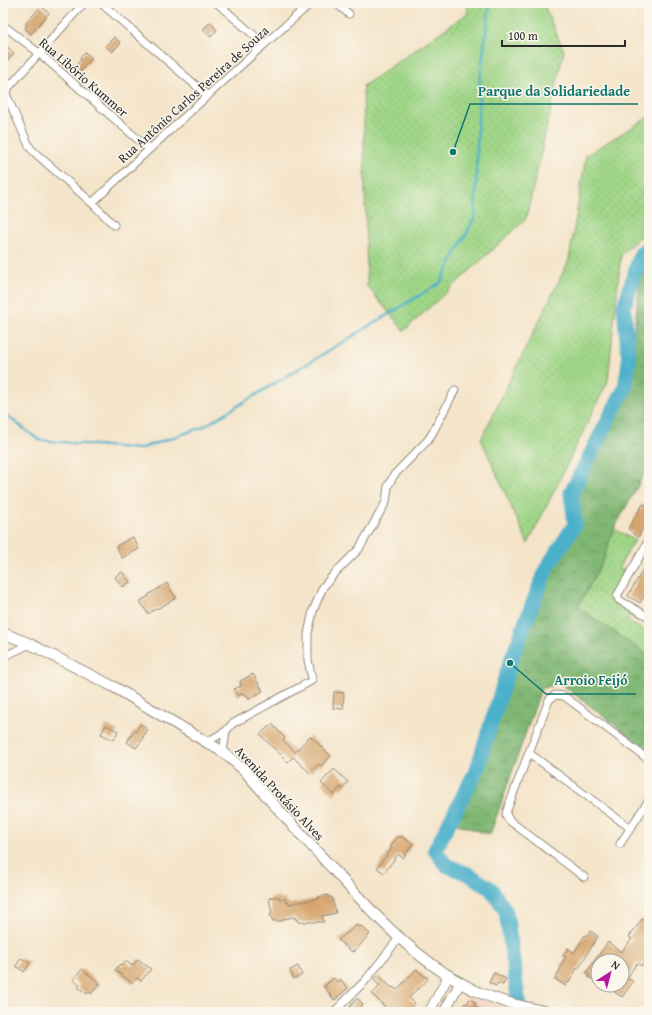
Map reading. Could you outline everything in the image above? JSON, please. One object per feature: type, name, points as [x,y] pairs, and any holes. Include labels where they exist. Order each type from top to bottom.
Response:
[{"type":"main road","name":"Avenida Protásio Alves","points":[[3,633],[30,644],[114,687],[224,752],[244,770],[361,901],[400,938],[435,966],[460,982],[491,998],[548,1012]]},
{"type":"main road","points":[[429,1012],[449,975]]},
{"type":"main road","points":[[444,1012],[460,982]]},
{"type":"street","points":[[84,3],[9,87],[6,94],[29,146],[33,151],[92,203],[114,225]]},
{"type":"street","points":[[101,3],[208,96]]},
{"type":"street","points":[[217,3],[264,44]]},
{"type":"street","name":"Rua Antônio Carlos Pereira de Souza","points":[[92,203],[149,149],[311,3]]},
{"type":"street","points":[[336,3],[349,14]]},
{"type":"street","name":"Rua Libório Kummer","points":[[3,24],[149,149]]},
{"type":"street","points":[[207,742],[226,731],[232,724],[312,679],[308,660],[308,634],[313,611],[323,586],[359,549],[386,502],[388,486],[394,474],[428,440],[455,390]]},
{"type":"street","points":[[649,540],[617,596],[619,600],[649,617]]},
{"type":"street","points":[[3,657],[30,644]]},
{"type":"street","points":[[584,877],[510,821],[506,815],[548,700],[555,695],[564,696],[649,760]]},
{"type":"street","points":[[224,752],[226,731]]},
{"type":"street","points":[[529,753],[630,828]]},
{"type":"street","points":[[620,844],[649,800]]},
{"type":"street","points":[[334,1011],[365,981],[400,938]]},
{"type":"shaded area","points":[[467,994],[503,1007],[503,1012],[454,1012]]},
{"type":"green space","points":[[467,3],[543,3],[564,51],[526,219],[404,331],[367,286],[363,86],[468,13]]},
{"type":"green space","points":[[649,117],[649,229],[621,254],[608,381],[528,544],[481,439],[569,260],[586,155]]},
{"type":"green space","points":[[649,249],[649,467],[614,529],[603,561],[578,607],[649,656],[649,751],[560,683],[541,689],[490,835],[452,822],[480,770],[524,639],[549,573],[577,526],[574,495],[627,391],[643,254]]},
{"type":"green space","points":[[614,529],[635,540],[619,567],[625,571],[612,597],[614,602],[631,614],[628,621],[649,633],[649,656],[578,607],[603,561]]},
{"type":"building","points":[[41,6],[49,13],[31,34],[25,28],[27,25],[26,23]]},
{"type":"building","points":[[210,22],[217,30],[211,37],[203,30]]},
{"type":"building","points":[[114,37],[121,43],[112,52],[105,46]]},
{"type":"building","points":[[7,46],[14,54],[7,61],[3,58],[3,50]]},
{"type":"building","points":[[85,52],[92,58],[79,73],[75,67]]},
{"type":"building","points":[[643,504],[649,508],[649,518],[638,537],[628,529]]},
{"type":"building","points":[[133,537],[139,549],[122,558],[116,546]]},
{"type":"building","points":[[649,559],[649,587],[640,603],[628,596]]},
{"type":"building","points":[[122,572],[130,582],[122,587],[115,577]]},
{"type":"building","points":[[167,583],[176,598],[148,614],[140,601]]},
{"type":"building","points":[[253,674],[263,691],[249,699],[247,695],[243,693],[238,696],[234,689],[241,686],[240,681]]},
{"type":"building","points":[[334,692],[344,693],[343,709],[333,708]]},
{"type":"building","points":[[141,724],[148,730],[136,748],[127,742],[134,731],[135,732]]},
{"type":"building","points":[[272,724],[285,738],[283,740],[295,752],[310,736],[331,756],[321,766],[319,764],[310,773],[293,757],[288,762],[260,734]]},
{"type":"building","points":[[106,725],[118,731],[114,740],[101,734]]},
{"type":"building","points":[[334,769],[348,782],[342,789],[340,787],[334,795],[321,783]]},
{"type":"building","points":[[398,836],[400,838],[401,836],[413,844],[403,858],[398,854],[384,873],[377,868],[392,848],[390,847]]},
{"type":"building","points":[[328,895],[328,897],[332,897],[336,913],[322,916],[324,922],[298,922],[295,917],[283,919],[283,921],[273,921],[270,915],[272,914],[269,898],[279,896],[279,899],[286,899],[286,903],[289,902],[289,904]]},
{"type":"building","points":[[642,919],[649,924],[649,947],[645,953],[649,956],[641,966],[637,963],[630,974],[630,953],[600,953],[608,942],[621,952],[632,939],[629,937]]},
{"type":"building","points":[[357,925],[360,927],[361,926],[370,934],[354,952],[353,950],[352,952],[338,940]]},
{"type":"building","points":[[590,931],[598,936],[566,986],[555,979],[566,957],[563,956],[568,948],[574,953],[585,935],[586,936]]},
{"type":"building","points":[[21,958],[30,963],[24,972],[16,966]]},
{"type":"building","points":[[138,959],[151,969],[141,981],[137,978],[132,983],[115,970],[120,964],[122,966],[126,961],[132,966]]},
{"type":"building","points":[[298,966],[302,975],[294,979],[290,970]]},
{"type":"building","points":[[590,967],[590,978],[586,973]]},
{"type":"building","points":[[82,969],[100,984],[91,994],[89,992],[87,994],[84,992],[78,987],[80,985],[73,980]]},
{"type":"building","points":[[416,969],[428,979],[409,998],[415,1003],[407,1012],[390,1012],[372,994],[380,986],[374,980],[378,975],[392,988],[393,987],[397,990]]},
{"type":"building","points":[[494,973],[506,979],[503,985],[498,983],[496,986],[489,983]]},
{"type":"building","points":[[334,978],[337,982],[341,980],[348,988],[334,1000],[324,986]]},
{"type":"building","points":[[616,993],[625,993],[622,997]]},
{"type":"building","points":[[357,998],[363,1004],[356,1012],[346,1012]]},
{"type":"building","points":[[470,999],[476,1003],[475,1006],[486,1012],[467,1012],[461,1009]]},
{"type":"waterway","points":[[3,413],[39,440],[139,449],[203,427],[440,283],[475,217],[479,86],[490,3]]},
{"type":"waterway","points":[[520,1012],[506,911],[491,889],[468,874],[446,865],[435,850],[477,769],[510,663],[546,569],[575,524],[571,493],[625,388],[629,361],[624,307],[641,253],[649,246]]},
{"type":"place","name":"Parque da Solidariedade","points":[[453,152]]},
{"type":"place","name":"Arroio Feijó","points":[[510,663]]}]
